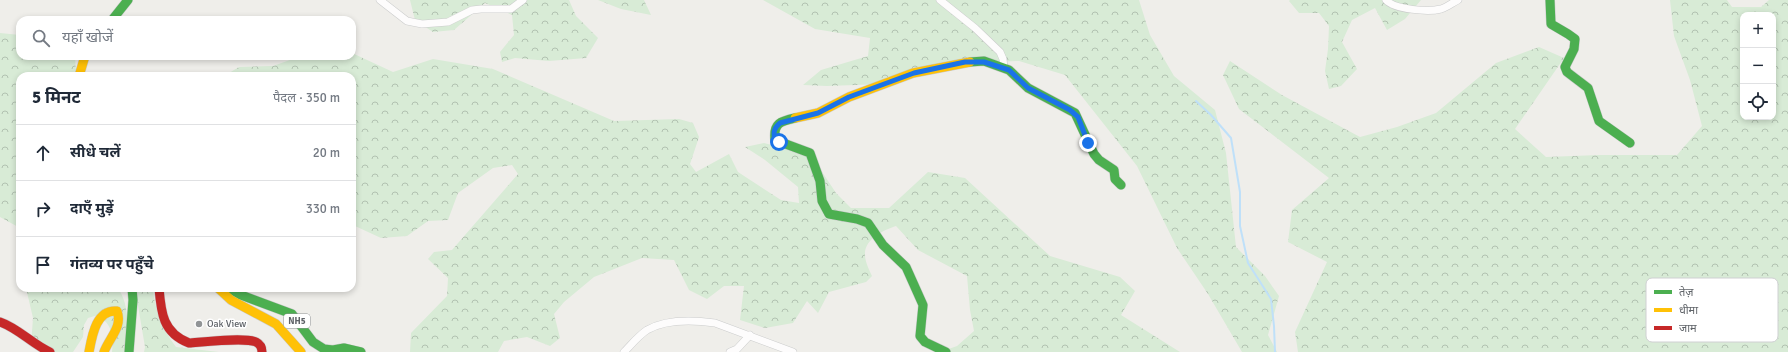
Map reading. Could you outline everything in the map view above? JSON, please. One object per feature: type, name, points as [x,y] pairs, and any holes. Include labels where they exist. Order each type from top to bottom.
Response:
[{"type":"main road","points":[[115,16],[128,0]]},
{"type":"main road","points":[[1550,0],[1551,24],[1572,34],[1575,41],[1574,49],[1565,67],[1566,72],[1588,88],[1599,121],[1630,143]]},
{"type":"main road","points":[[80,72],[84,60]]},
{"type":"main road","points":[[946,352],[925,342],[920,336],[923,305],[906,267],[884,245],[868,223],[857,219],[829,214],[822,201],[820,181],[810,153],[806,150],[775,140],[774,131],[776,126],[780,123],[818,113],[849,97],[914,73],[952,64],[976,61],[990,63],[1014,73],[1028,88],[1066,107],[1075,114],[1081,123],[1088,143],[1094,154],[1099,160],[1114,170],[1115,179],[1121,185]]},
{"type":"main road","points":[[129,352],[132,292]]},
{"type":"main road","points":[[159,292],[161,313],[174,337],[189,343],[247,340],[257,342],[262,348],[262,352]]},
{"type":"main road","points":[[222,292],[241,306],[277,325],[286,332],[301,352]]},
{"type":"main road","name":"NH5","points":[[236,292],[292,314],[313,342],[324,349],[333,350],[344,348],[360,352]]},
{"type":"main road","points":[[89,352],[92,336],[98,322],[106,312],[113,310],[117,311],[120,319],[105,347],[104,352]]},
{"type":"main road","points":[[0,322],[7,325],[41,349],[50,352]]},
{"type":"street","points":[[380,0],[407,21],[422,24],[448,22],[472,10],[481,8],[511,9],[523,0]]},
{"type":"street","points":[[940,0],[975,28],[1000,52],[1003,59],[1004,68]]},
{"type":"street","points":[[1386,0],[1392,5],[1399,7],[1429,10],[1442,8],[1458,0]]},
{"type":"street","points":[[624,352],[647,330],[673,322],[715,323],[794,352]]},
{"type":"street","points":[[730,352],[737,349],[750,335]]},
{"type":"green space","points":[[410,0],[569,0],[576,16],[598,38],[586,58],[549,61],[515,58],[502,62],[500,52],[514,35],[512,15],[485,3],[454,30],[433,32],[415,20]]},
{"type":"green space","points":[[598,0],[644,0],[651,15],[621,9]]},
{"type":"green space","points":[[763,0],[1139,0],[1150,35],[1174,76],[1215,110],[1226,153],[1236,247],[1265,276],[1279,296],[1268,335],[1277,352],[1242,352],[1208,294],[1177,248],[1137,166],[1065,75],[1019,61],[965,63],[884,84],[827,86],[803,85],[821,70],[868,56],[870,38],[815,29]]},
{"type":"green space","points":[[1421,0],[1405,19],[1387,30],[1375,8],[1352,20],[1342,42],[1357,69],[1341,86],[1329,89],[1325,71],[1329,26],[1319,13],[1299,13],[1289,1]]},
{"type":"green space","points":[[1670,0],[1727,0],[1732,7],[1761,7],[1769,0],[1788,0],[1788,352],[1298,352],[1295,332],[1327,262],[1288,242],[1292,210],[1329,178],[1239,109],[1223,75],[1230,61],[1282,95],[1360,137],[1397,127],[1436,113],[1496,63],[1539,47],[1564,58],[1515,129],[1546,157],[1677,155],[1702,126],[1690,80],[1674,36]]},
{"type":"green space","points":[[0,33],[16,35],[16,60],[75,60],[76,72],[16,72],[16,226],[0,217]]},
{"type":"green space","points":[[356,55],[393,72],[433,59],[493,69],[614,121],[679,119],[693,123],[699,137],[690,164],[696,172],[729,154],[738,172],[781,200],[799,203],[798,187],[765,160],[745,147],[764,143],[811,155],[836,193],[851,208],[889,208],[928,172],[965,178],[1050,256],[1120,277],[1135,291],[1121,315],[1180,352],[940,352],[957,346],[974,331],[970,310],[967,276],[918,250],[896,226],[876,236],[868,244],[865,257],[867,266],[872,276],[866,282],[829,292],[818,313],[807,301],[793,323],[765,328],[740,320],[744,286],[724,286],[707,299],[689,290],[674,260],[642,258],[594,277],[564,302],[554,314],[560,338],[550,346],[527,337],[504,341],[498,352],[410,352],[411,333],[447,296],[448,278],[428,259],[434,252],[452,250],[518,174],[512,165],[493,168],[458,193],[448,220],[428,221],[407,236],[381,238],[356,226],[356,72],[231,72],[239,67],[273,66],[290,60],[356,60]]},
{"type":"green space","points":[[27,292],[120,292],[125,303],[127,319],[125,352],[112,352],[113,340],[111,331],[103,319],[98,315],[88,318],[84,325],[83,337],[73,352],[39,352],[31,345],[33,318]]},
{"type":"green space","points":[[136,292],[154,292],[155,304],[160,319],[167,334],[176,347],[219,352],[144,352],[145,347]]},
{"type":"waterway","points":[[1196,101],[1211,115],[1231,138],[1240,192],[1240,226],[1248,263],[1271,299],[1275,352]]},
{"type":"traffic: fast","points":[[115,16],[128,0]]},
{"type":"traffic: fast","points":[[1550,0],[1551,24],[1575,39],[1574,49],[1565,67],[1567,72],[1588,88],[1599,121],[1630,143]]},
{"type":"traffic: fast","points":[[970,62],[984,61],[1009,70],[1028,88],[1075,113],[1094,154],[1099,160],[1114,170],[1115,179],[1121,185]]},
{"type":"traffic: fast","points":[[795,118],[786,120],[777,126],[775,130],[775,140],[810,153],[820,181],[822,201],[829,214],[857,219],[868,223],[883,245],[906,267],[923,305],[920,336],[925,342],[946,352]]},
{"type":"traffic: fast","points":[[129,352],[132,292]]},
{"type":"traffic: fast","points":[[236,292],[292,314],[313,342],[324,349],[333,350],[344,348],[361,352]]},
{"type":"traffic: slow","points":[[80,72],[84,60]]},
{"type":"traffic: slow","points":[[795,118],[818,113],[849,97],[913,73],[970,62]]},
{"type":"traffic: slow","points":[[222,292],[231,300],[276,324],[301,352]]},
{"type":"traffic: slow","points":[[89,352],[94,331],[100,319],[104,314],[117,311],[117,327],[104,352]]},
{"type":"traffic: jam","points":[[159,292],[165,321],[169,328],[180,339],[189,343],[224,340],[251,341],[259,344],[262,352]]},
{"type":"traffic: jam","points":[[0,322],[13,328],[43,349],[50,352]]},
{"type":"place","name":"Oak View","points":[[199,324]]},
{"type":"route","points":[[779,142],[775,140],[774,131],[776,126],[786,120],[818,113],[849,97],[914,73],[952,64],[976,61],[990,63],[1009,70],[1014,73],[1028,88],[1066,107],[1078,117],[1088,143]]}]
